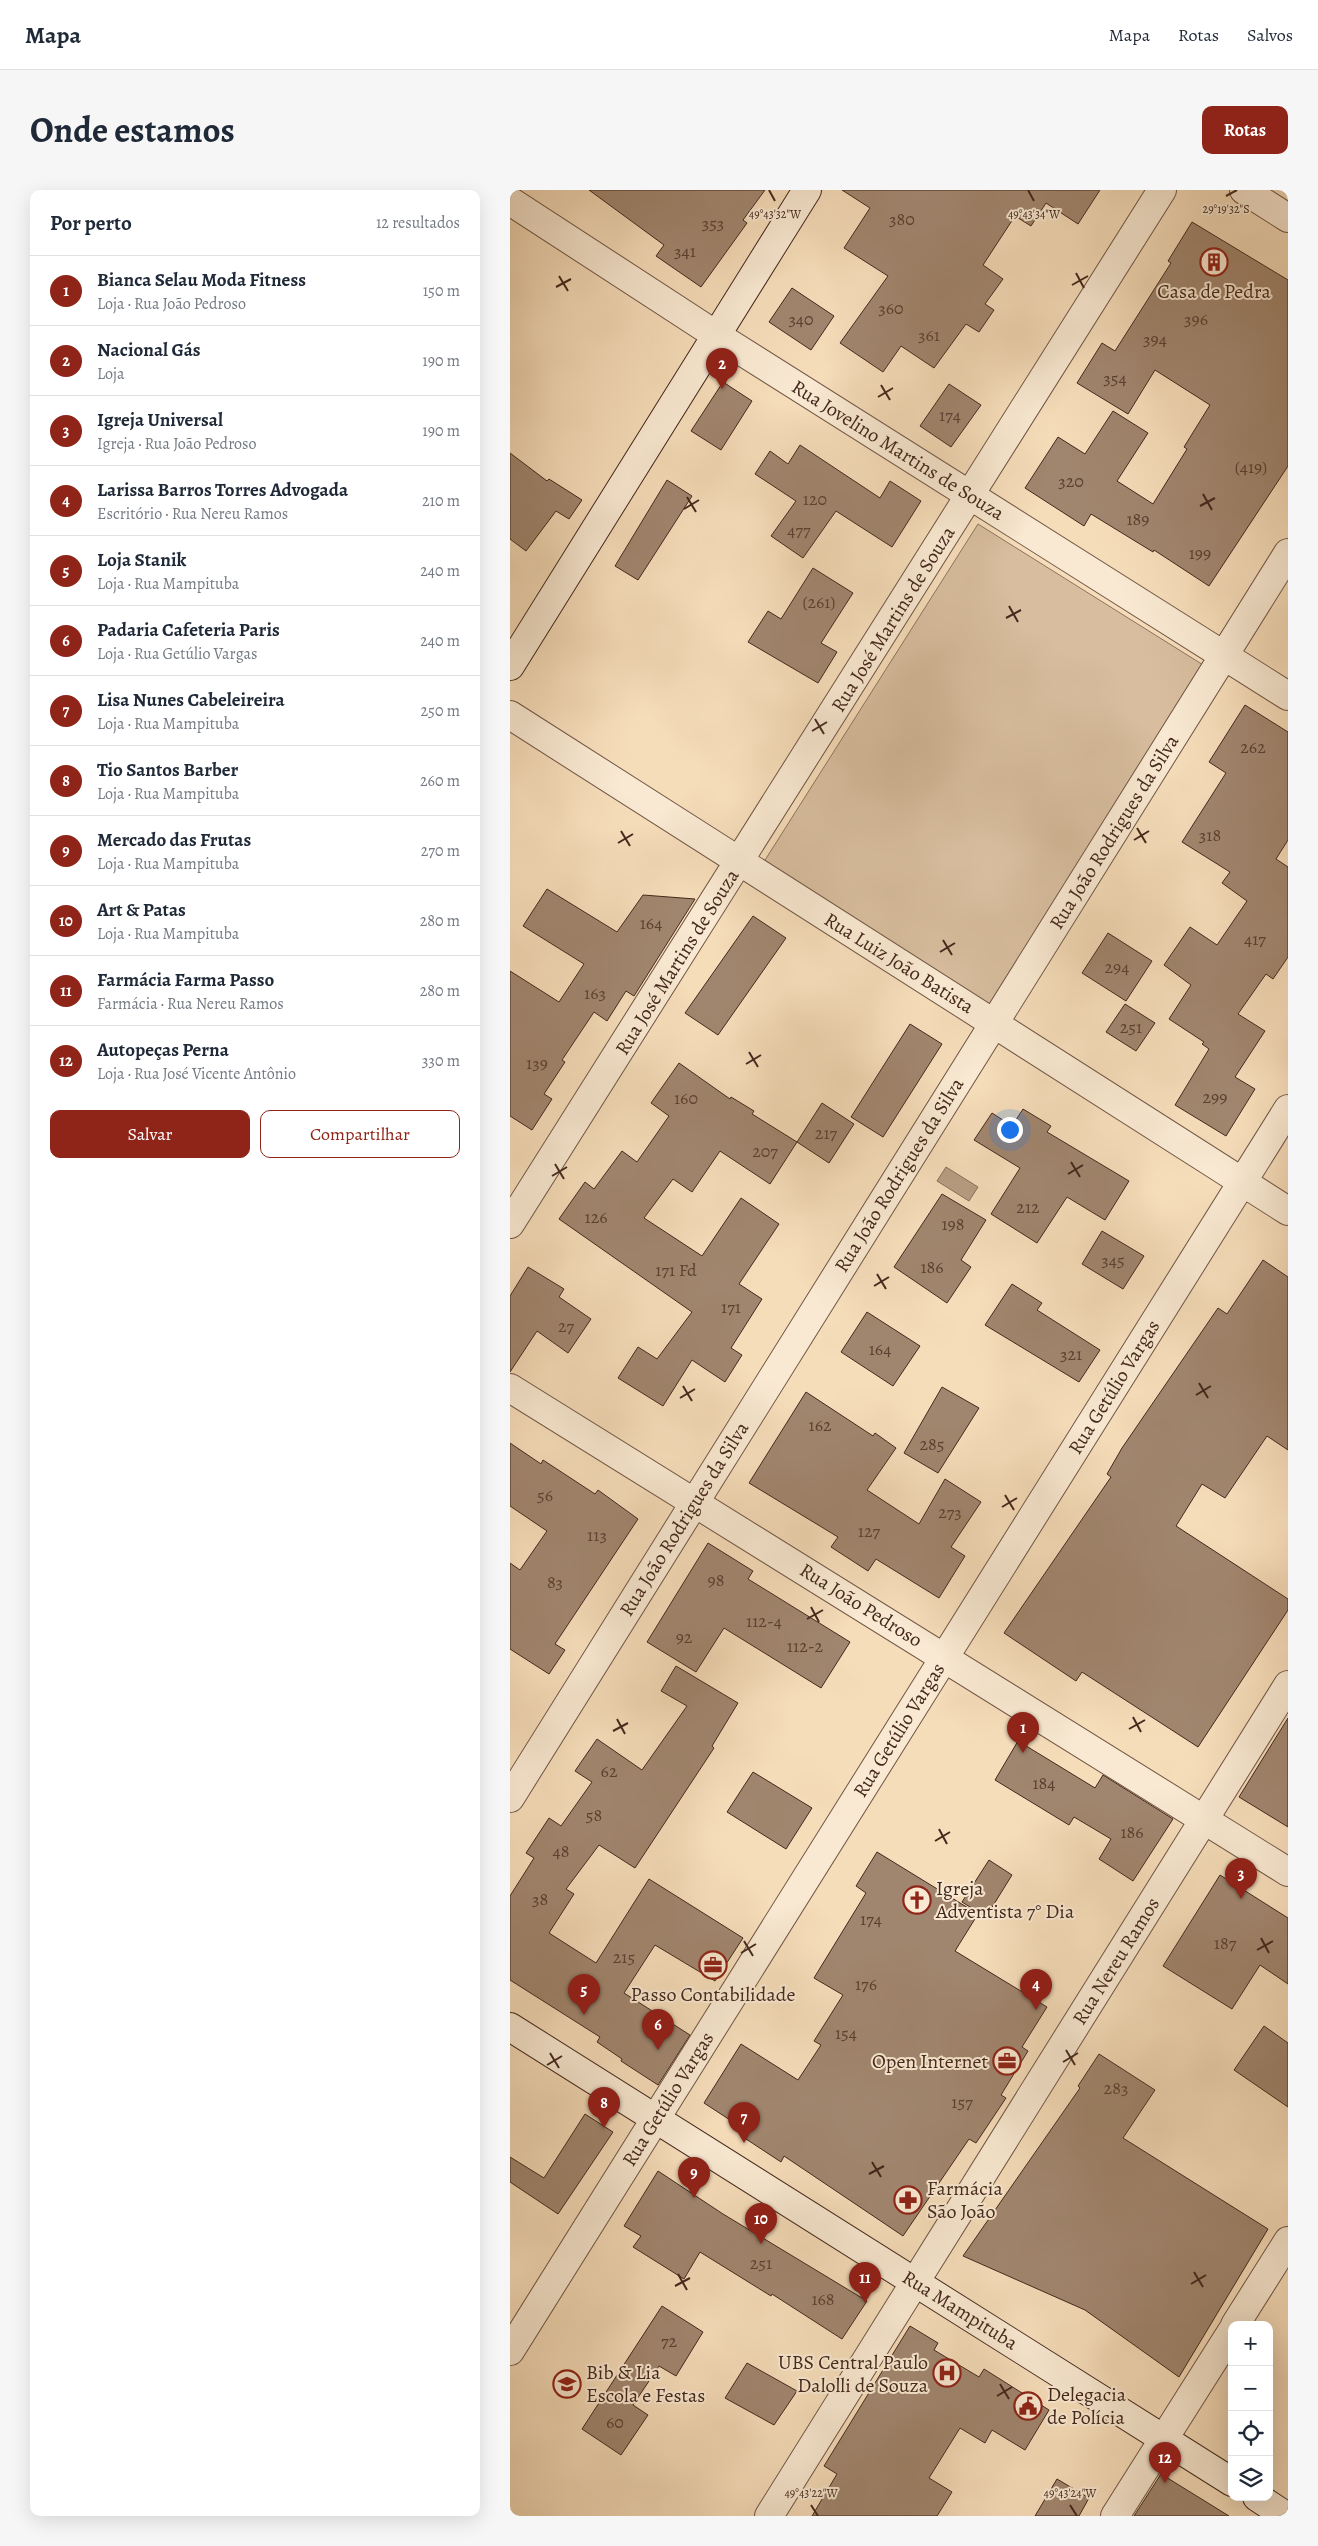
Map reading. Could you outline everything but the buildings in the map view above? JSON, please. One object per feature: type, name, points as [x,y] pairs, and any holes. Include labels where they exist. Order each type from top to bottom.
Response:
[{"type":"street","points":[[510,666],[807,190]]},
{"type":"street","name":"Rua José Martins de Souza","points":[[510,1224],[1162,190]]},
{"type":"street","points":[[1244,190],[1288,218]]},
{"type":"street","name":"Rua Jovelino Martins de Souza","points":[[510,201],[716,335],[1288,696]]},
{"type":"street","name":"Rua João Rodrigues da Silva","points":[[510,1798],[1288,553]]},
{"type":"street","name":"Rua Luiz João Batista","points":[[510,715],[1288,1211]]},
{"type":"street","name":"Rua Getúlio Vargas","points":[[510,2351],[1288,1109]]},
{"type":"street","name":"Rua João Pedroso","points":[[510,1388],[695,1501],[1288,1872]]},
{"type":"street","name":"Rua Nereu Ramos","points":[[769,2516],[1288,1685]]},
{"type":"street","name":"Rua Mampituba","points":[[510,2027],[1228,2479]]},
{"type":"street","points":[[1238,2321],[1288,2241]]},
{"type":"street","points":[[1115,2516],[1228,2336]]},
{"type":"street","points":[[1263,2501],[1286,2516]]},
{"type":"shaded area","points":[[978,524],[1208,668],[990,1013],[760,868]]},
{"type":"shaded area","points":[[946,1167],[978,1187],[969,1201],[937,1181]]},
{"type":"place","name":"Casa de Pedra","points":[[1214,262]]},
{"type":"place","name":"Nacional Gás","points":[[722,389]]},
{"type":"place","name":"Bianca Selau Moda Fitness","points":[[1023,1753]]},
{"type":"place","name":"Igreja Universal","points":[[1241,1899]]},
{"type":"place","name":"Igreja Adventista 7° Dia","points":[[917,1900]]},
{"type":"place","name":"Passo Contabilidade","points":[[713,1965]]},
{"type":"place","name":"Larissa Barros Torres Advogada","points":[[1036,2010]]},
{"type":"place","name":"Loja Stanik","points":[[584,2015]]},
{"type":"place","name":"Padaria Cafeteria Paris","points":[[658,2050]]},
{"type":"place","name":"Open Internet","points":[[1007,2061]]},
{"type":"place","name":"Tio Santos Barber","points":[[604,2128]]},
{"type":"place","name":"Lisa Nunes Cabeleireira","points":[[744,2143]]},
{"type":"place","name":"Mercado das Frutas","points":[[694,2198]]},
{"type":"place","name":"Farmácia São João","points":[[908,2200]]},
{"type":"place","name":"Art & Patas","points":[[761,2244]]},
{"type":"place","name":"Farmácia Farma Passo","points":[[865,2303]]},
{"type":"place","name":"UBS Central Paulo Dalolli de Souza","points":[[947,2373]]},
{"type":"place","name":"Bib & Lia Escola e Festas","points":[[567,2384]]},
{"type":"place","name":"Delegacia de Polícia","points":[[1028,2406]]},
{"type":"place","name":"Autopeças Perna","points":[[1165,2483]]}]
